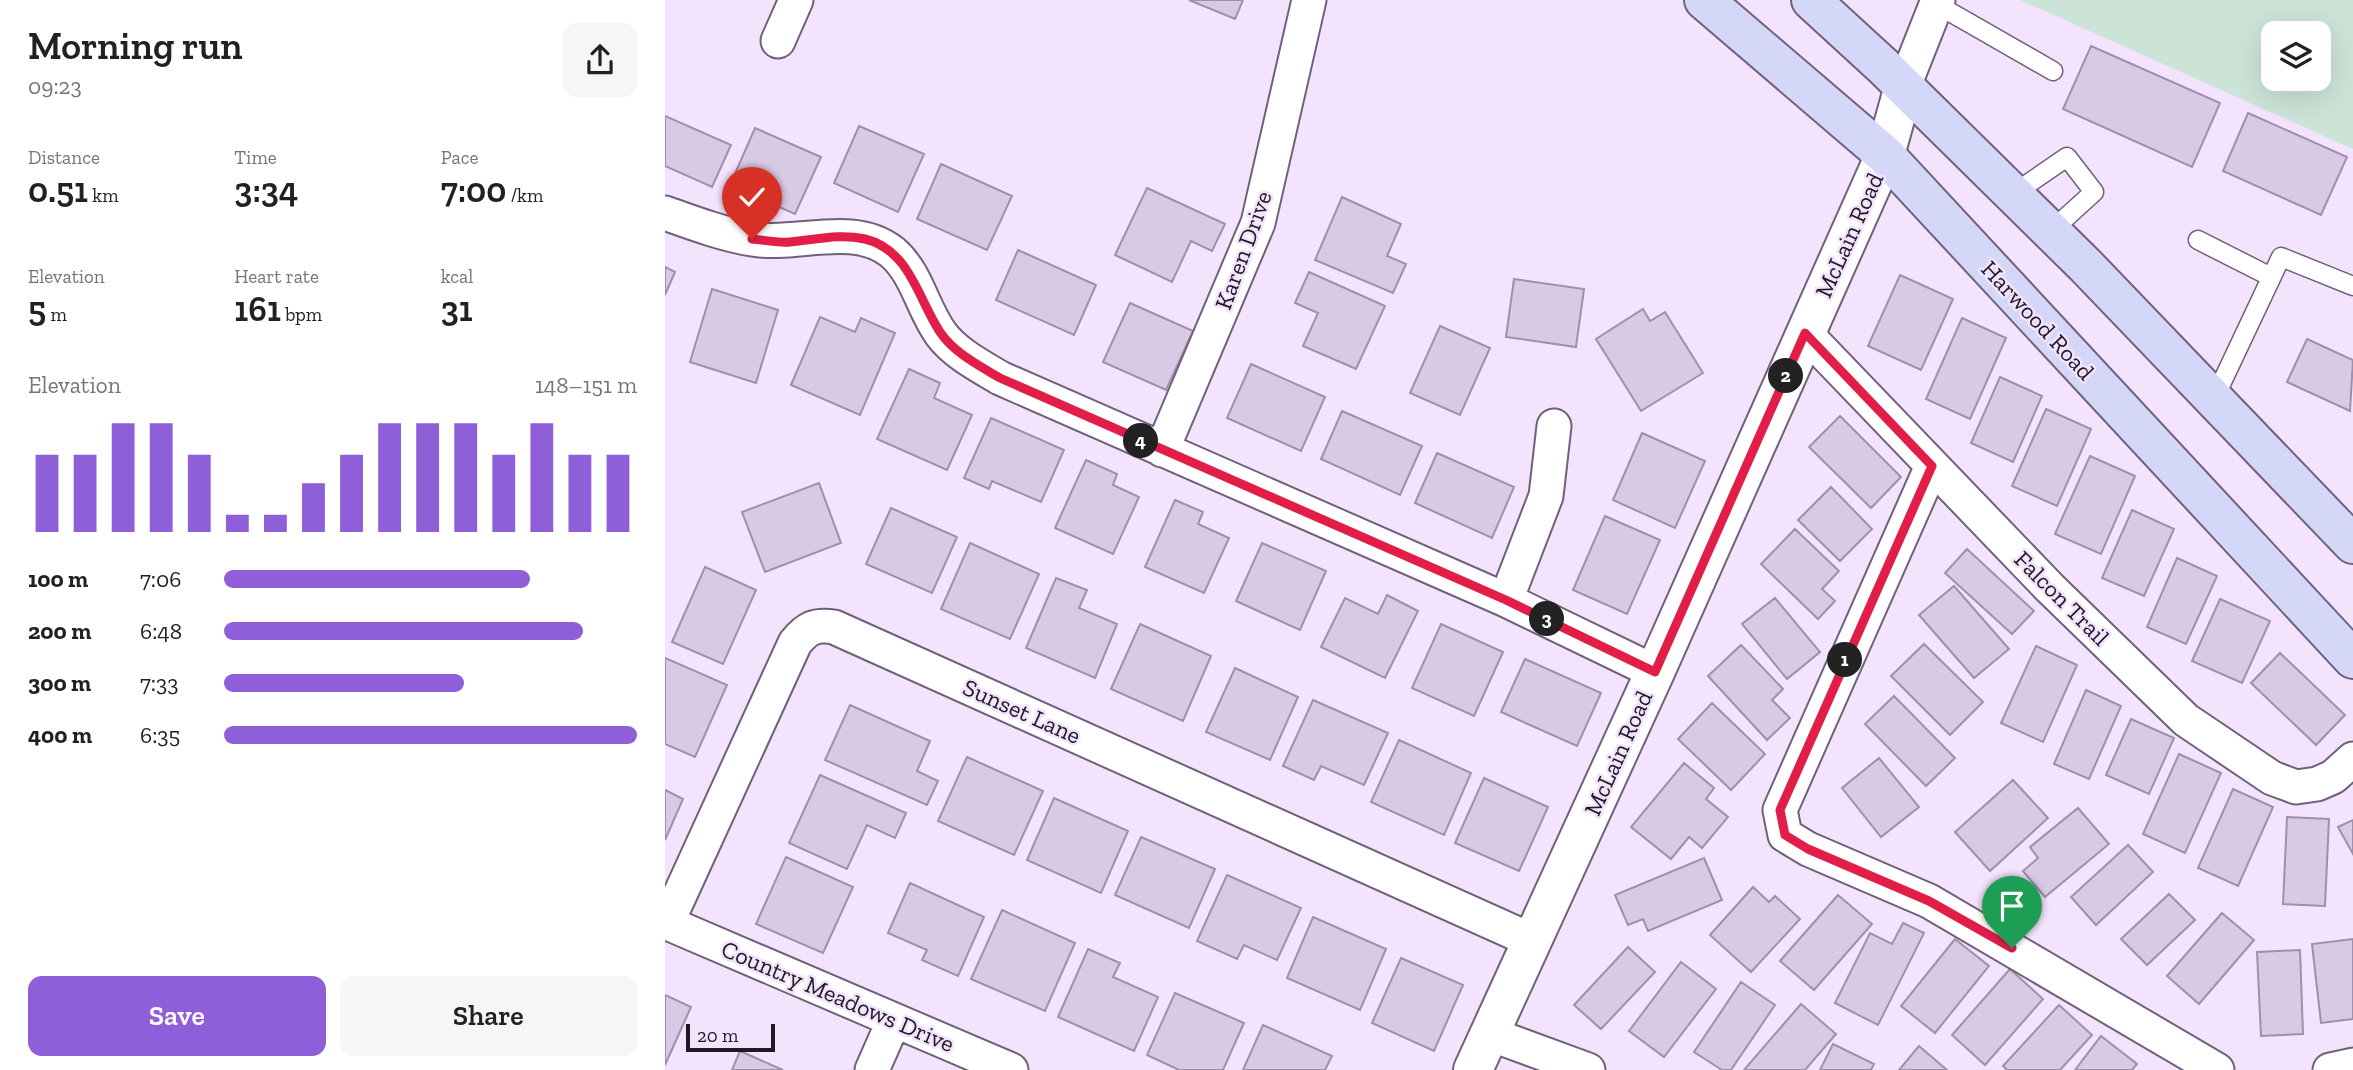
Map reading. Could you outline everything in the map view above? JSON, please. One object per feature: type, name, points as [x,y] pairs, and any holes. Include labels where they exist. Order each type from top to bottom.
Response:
[{"type":"main road","name":"Harwood Road","points":[[1704,0],[1885,155],[2353,659]]},
{"type":"main road","points":[[1811,0],[1904,86],[2051,231],[2353,544]]},
{"type":"street","points":[[778,41],[796,0]]},
{"type":"street","name":"Karen Drive","points":[[1162,450],[1258,223],[1309,0]]},
{"type":"street","points":[[1904,86],[1937,2]]},
{"type":"street","name":"McLain Road","points":[[1473,1070],[1655,672],[1885,155],[1904,86]]},
{"type":"street","points":[[665,214],[752,239],[788,242],[840,236],[867,240],[891,252],[916,283],[941,334],[967,358],[1000,378],[1506,600],[1655,672]]},
{"type":"street","name":"Falcon Trail","points":[[1805,333],[2050,589],[2186,720],[2272,778],[2296,788],[2325,780],[2353,759]]},
{"type":"street","points":[[1506,600],[1546,496],[1553,426]]},
{"type":"street","points":[[1932,466],[1780,810],[1785,835],[1808,849],[1929,901],[2217,1070]]},
{"type":"street","name":"Sunset Lane","points":[[666,923],[795,643],[805,631],[817,624],[834,627],[1533,941]]},
{"type":"street","name":"Country Meadows Drive","points":[[666,923],[1011,1070]]},
{"type":"street","points":[[872,1070],[894,1020]]},
{"type":"street","points":[[1490,1034],[1588,1070]]},
{"type":"street","points":[[2330,1070],[2353,1065]]},
{"type":"lane","points":[[1937,2],[2053,71]]},
{"type":"lane","points":[[2013,194],[2067,157],[2094,192],[2051,231]]},
{"type":"lane","points":[[2198,240],[2271,277]]},
{"type":"lane","points":[[2214,399],[2281,257],[2353,286]]},
{"type":"green space","points":[[2020,0],[2353,0],[2353,149]]},
{"type":"building","points":[[1189,0],[1243,0],[1235,19]]},
{"type":"building","points":[[2091,46],[2220,103],[2192,167],[2063,109]]},
{"type":"building","points":[[2248,113],[2347,157],[2321,215],[2223,171]]},
{"type":"building","points":[[665,116],[731,145],[712,187],[665,166]]},
{"type":"building","points":[[859,126],[924,154],[898,212],[834,183]]},
{"type":"building","points":[[755,128],[821,157],[795,214],[730,185]]},
{"type":"building","points":[[941,164],[1012,196],[987,250],[917,219]]},
{"type":"building","points":[[1147,188],[1225,224],[1212,251],[1191,241],[1172,282],[1115,255]]},
{"type":"building","points":[[1342,197],[1401,224],[1387,256],[1406,264],[1393,293],[1315,260]]},
{"type":"building","points":[[1018,250],[1096,285],[1074,335],[996,300]]},
{"type":"building","points":[[665,267],[675,272],[665,295]]},
{"type":"building","points":[[1309,272],[1385,306],[1356,369],[1303,346],[1318,313],[1295,303]]},
{"type":"building","points":[[1900,275],[1953,299],[1921,370],[1868,346]]},
{"type":"building","points":[[1514,279],[1584,289],[1576,347],[1506,337]]},
{"type":"building","points":[[712,289],[778,310],[756,383],[690,362]]},
{"type":"building","points":[[1130,303],[1193,331],[1166,390],[1103,362]]},
{"type":"building","points":[[1643,309],[1650,321],[1665,312],[1703,373],[1641,411],[1596,339]]},
{"type":"building","points":[[820,317],[855,332],[861,318],[895,333],[860,415],[791,385]]},
{"type":"building","points":[[1962,318],[2006,338],[1970,419],[1926,399]]},
{"type":"building","points":[[1440,326],[1490,348],[1460,415],[1410,393]]},
{"type":"building","points":[[2307,339],[2353,360],[2350,411],[2287,382]]},
{"type":"building","points":[[1251,364],[1325,397],[1301,451],[1227,418]]},
{"type":"building","points":[[909,369],[940,383],[934,398],[972,415],[947,470],[877,439]]},
{"type":"building","points":[[2000,377],[2042,396],[2013,462],[1971,443]]},
{"type":"building","points":[[2046,409],[2091,429],[2057,506],[2012,486]]},
{"type":"building","points":[[1342,411],[1422,446],[1400,495],[1321,459]]},
{"type":"building","points":[[1840,416],[1901,477],[1871,508],[1809,447]]},
{"type":"building","points":[[991,418],[1064,450],[1041,502],[992,481],[989,489],[964,478]]},
{"type":"building","points":[[1642,433],[1705,461],[1675,528],[1613,500]]},
{"type":"building","points":[[1437,453],[1514,487],[1492,538],[1415,503]]},
{"type":"building","points":[[2090,456],[2135,476],[2101,554],[2055,534]]},
{"type":"building","points":[[1086,460],[1117,474],[1113,485],[1139,497],[1113,554],[1055,528]]},
{"type":"building","points":[[819,483],[841,543],[765,572],[742,512]]},
{"type":"building","points":[[1831,487],[1872,529],[1840,561],[1798,520]]},
{"type":"building","points":[[1175,500],[1203,512],[1198,524],[1229,538],[1204,593],[1145,567]]},
{"type":"building","points":[[891,508],[957,537],[932,593],[866,564]]},
{"type":"building","points":[[2132,510],[2174,529],[2144,596],[2102,578]]},
{"type":"building","points":[[1605,516],[1660,540],[1627,614],[1573,590]]},
{"type":"building","points":[[1795,529],[1839,571],[1822,589],[1835,601],[1818,619],[1761,564]]},
{"type":"building","points":[[970,543],[1039,574],[1010,639],[941,609]]},
{"type":"building","points":[[1262,543],[1326,571],[1300,630],[1236,601]]},
{"type":"building","points":[[1967,549],[2034,611],[2012,634],[1945,573]]},
{"type":"building","points":[[2177,558],[2217,576],[2186,644],[2147,627]]},
{"type":"building","points":[[705,567],[756,590],[723,664],[672,642]]},
{"type":"building","points":[[1056,578],[1087,590],[1079,608],[1117,624],[1095,678],[1026,648]]},
{"type":"building","points":[[1954,586],[2009,649],[1974,678],[1919,615]]},
{"type":"building","points":[[1387,595],[1418,611],[1385,678],[1321,647],[1345,598],[1378,614]]},
{"type":"building","points":[[1775,598],[1820,652],[1787,679],[1742,624]]},
{"type":"building","points":[[2220,599],[2270,621],[2242,683],[2192,661]]},
{"type":"building","points":[[1140,624],[1211,656],[1183,721],[1111,689]]},
{"type":"building","points":[[1441,624],[1503,652],[1474,716],[1412,688]]},
{"type":"building","points":[[1924,644],[1983,702],[1950,735],[1891,676]]},
{"type":"building","points":[[1741,645],[1783,689],[1772,700],[1790,718],[1767,740],[1708,676]]},
{"type":"building","points":[[2036,646],[2077,665],[2043,742],[2001,723]]},
{"type":"building","points":[[2280,653],[2345,715],[2316,745],[2251,683]]},
{"type":"building","points":[[665,658],[727,685],[695,757],[665,744]]},
{"type":"building","points":[[1525,659],[1601,693],[1577,746],[1501,712]]},
{"type":"building","points":[[1235,668],[1298,697],[1270,760],[1206,732]]},
{"type":"building","points":[[2086,690],[2121,706],[2089,779],[2054,764]]},
{"type":"building","points":[[1894,696],[1955,758],[1926,786],[1865,724]]},
{"type":"building","points":[[1313,700],[1388,733],[1364,785],[1321,766],[1314,780],[1283,766]]},
{"type":"building","points":[[1712,703],[1765,754],[1731,790],[1678,739]]},
{"type":"building","points":[[850,705],[930,741],[917,771],[938,781],[927,805],[825,760]]},
{"type":"building","points":[[2131,719],[2174,738],[2149,794],[2106,775]]},
{"type":"building","points":[[1399,740],[1471,773],[1444,835],[1371,802]]},
{"type":"building","points":[[2179,754],[2221,773],[2185,853],[2143,834]]},
{"type":"building","points":[[967,757],[1043,791],[1014,855],[938,821]]},
{"type":"building","points":[[1879,758],[1919,807],[1881,837],[1842,788]]},
{"type":"building","points":[[1684,763],[1714,788],[1706,799],[1728,817],[1702,848],[1689,837],[1671,859],[1631,827]]},
{"type":"building","points":[[820,775],[906,813],[895,838],[867,825],[847,869],[789,843]]},
{"type":"building","points":[[1484,778],[1548,807],[1519,871],[1455,843]]},
{"type":"building","points":[[2013,780],[2048,818],[1990,871],[1955,832]]},
{"type":"building","points":[[2233,789],[2273,807],[2238,886],[2198,868]]},
{"type":"building","points":[[665,790],[683,799],[665,840]]},
{"type":"building","points":[[1054,798],[1128,831],[1101,893],[1027,860]]},
{"type":"building","points":[[2078,808],[2109,844],[2045,897],[2023,871],[2038,858],[2030,847]]},
{"type":"building","points":[[2287,817],[2329,819],[2325,906],[2283,904]]},
{"type":"building","points":[[2353,820],[2353,854],[2338,827]]},
{"type":"building","points":[[1141,837],[1215,869],[1189,928],[1115,895]]},
{"type":"building","points":[[2128,845],[2153,872],[2096,925],[2071,897]]},
{"type":"building","points":[[786,857],[853,887],[823,953],[756,924]]},
{"type":"building","points":[[1704,858],[1722,900],[1648,931],[1643,919],[1628,925],[1615,895]]},
{"type":"building","points":[[1227,875],[1301,908],[1277,960],[1244,945],[1237,959],[1197,941]]},
{"type":"building","points":[[910,883],[984,917],[958,976],[922,960],[927,950],[888,933]]},
{"type":"building","points":[[1753,887],[1769,902],[1775,896],[1800,919],[1751,972],[1710,935]]},
{"type":"building","points":[[2169,894],[2195,920],[2147,965],[2121,939]]},
{"type":"building","points":[[1838,895],[1872,924],[1814,990],[1780,961]]},
{"type":"building","points":[[1002,910],[1075,943],[1045,1011],[971,979]]},
{"type":"building","points":[[2222,913],[2254,940],[2199,1004],[2167,976]]},
{"type":"building","points":[[1313,917],[1386,949],[1360,1010],[1287,978]]},
{"type":"building","points":[[1903,923],[1924,933],[1878,1025],[1835,1003],[1870,933],[1892,944]]},
{"type":"building","points":[[1955,939],[1989,966],[1935,1033],[1901,1006]]},
{"type":"building","points":[[2353,939],[2353,1019],[2321,1023],[2312,944]]},
{"type":"building","points":[[1628,947],[1655,972],[1601,1029],[1574,1005]]},
{"type":"building","points":[[1088,949],[1120,963],[1113,977],[1158,997],[1134,1051],[1058,1017]]},
{"type":"building","points":[[2300,950],[2303,1034],[2261,1036],[2257,952]]},
{"type":"building","points":[[1401,958],[1463,985],[1434,1051],[1372,1023]]},
{"type":"building","points":[[1681,962],[1716,989],[1664,1057],[1629,1031]]},
{"type":"building","points":[[2010,969],[2043,999],[1985,1065],[1952,1035]]},
{"type":"building","points":[[1741,982],[1775,1005],[1731,1070],[1722,1070],[1694,1052]]},
{"type":"building","points":[[1175,993],[1244,1023],[1223,1070],[1179,1070],[1147,1055]]},
{"type":"building","points":[[665,995],[691,1007],[665,1065]]},
{"type":"building","points":[[1801,1004],[1836,1034],[1805,1070],[1744,1070]]},
{"type":"building","points":[[2059,1005],[2092,1035],[2060,1070],[2007,1070],[2003,1066]]},
{"type":"building","points":[[1263,1025],[1332,1056],[1325,1070],[1243,1070]]},
{"type":"building","points":[[2101,1036],[2137,1064],[2132,1070],[2075,1070]]},
{"type":"building","points":[[1833,1044],[1874,1064],[1871,1070],[1820,1070]]},
{"type":"building","points":[[1919,1046],[1947,1070],[1899,1070]]},
{"type":"building","points":[[740,1051],[783,1070],[732,1070]]},
{"type":"route","points":[[752,239],[788,242],[840,236],[867,240],[891,252],[916,283],[941,334],[967,358],[1000,378],[1506,600],[1655,672],[1805,333],[1932,466],[1780,810],[1785,835],[1808,849],[1929,901],[2012,948]]}]
